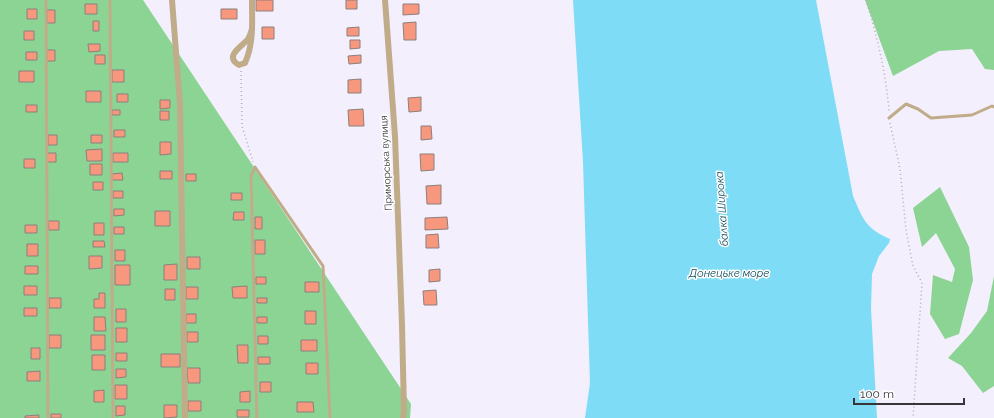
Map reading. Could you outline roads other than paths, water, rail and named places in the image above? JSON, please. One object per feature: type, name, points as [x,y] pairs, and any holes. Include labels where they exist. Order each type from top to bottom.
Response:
[{"type":"street","points":[[172,0],[180,104],[185,418]]},
{"type":"street","points":[[252,0],[252,29],[249,54],[245,63],[241,65],[236,64],[234,54],[237,48],[248,39],[252,29]]},
{"type":"street","name":"Приморська вулиця","points":[[386,0],[395,136],[402,325],[403,418]]},
{"type":"lane","points":[[46,0],[48,418]]},
{"type":"lane","points":[[110,0],[113,418]]},
{"type":"lane","points":[[889,118],[906,104],[918,109],[932,118],[972,115],[992,106],[994,107]]},
{"type":"lane","points":[[256,418],[251,176],[255,166],[323,266],[330,418]]},
{"type":"water","name":"Донецьке море","points":[[573,0],[816,0],[853,196],[859,211],[870,227],[890,239],[889,243],[879,256],[872,274],[871,309],[877,418],[585,418],[590,383],[583,162]]},
{"type":"water label","name":"балка Широка","points":[[722,209]]}]
